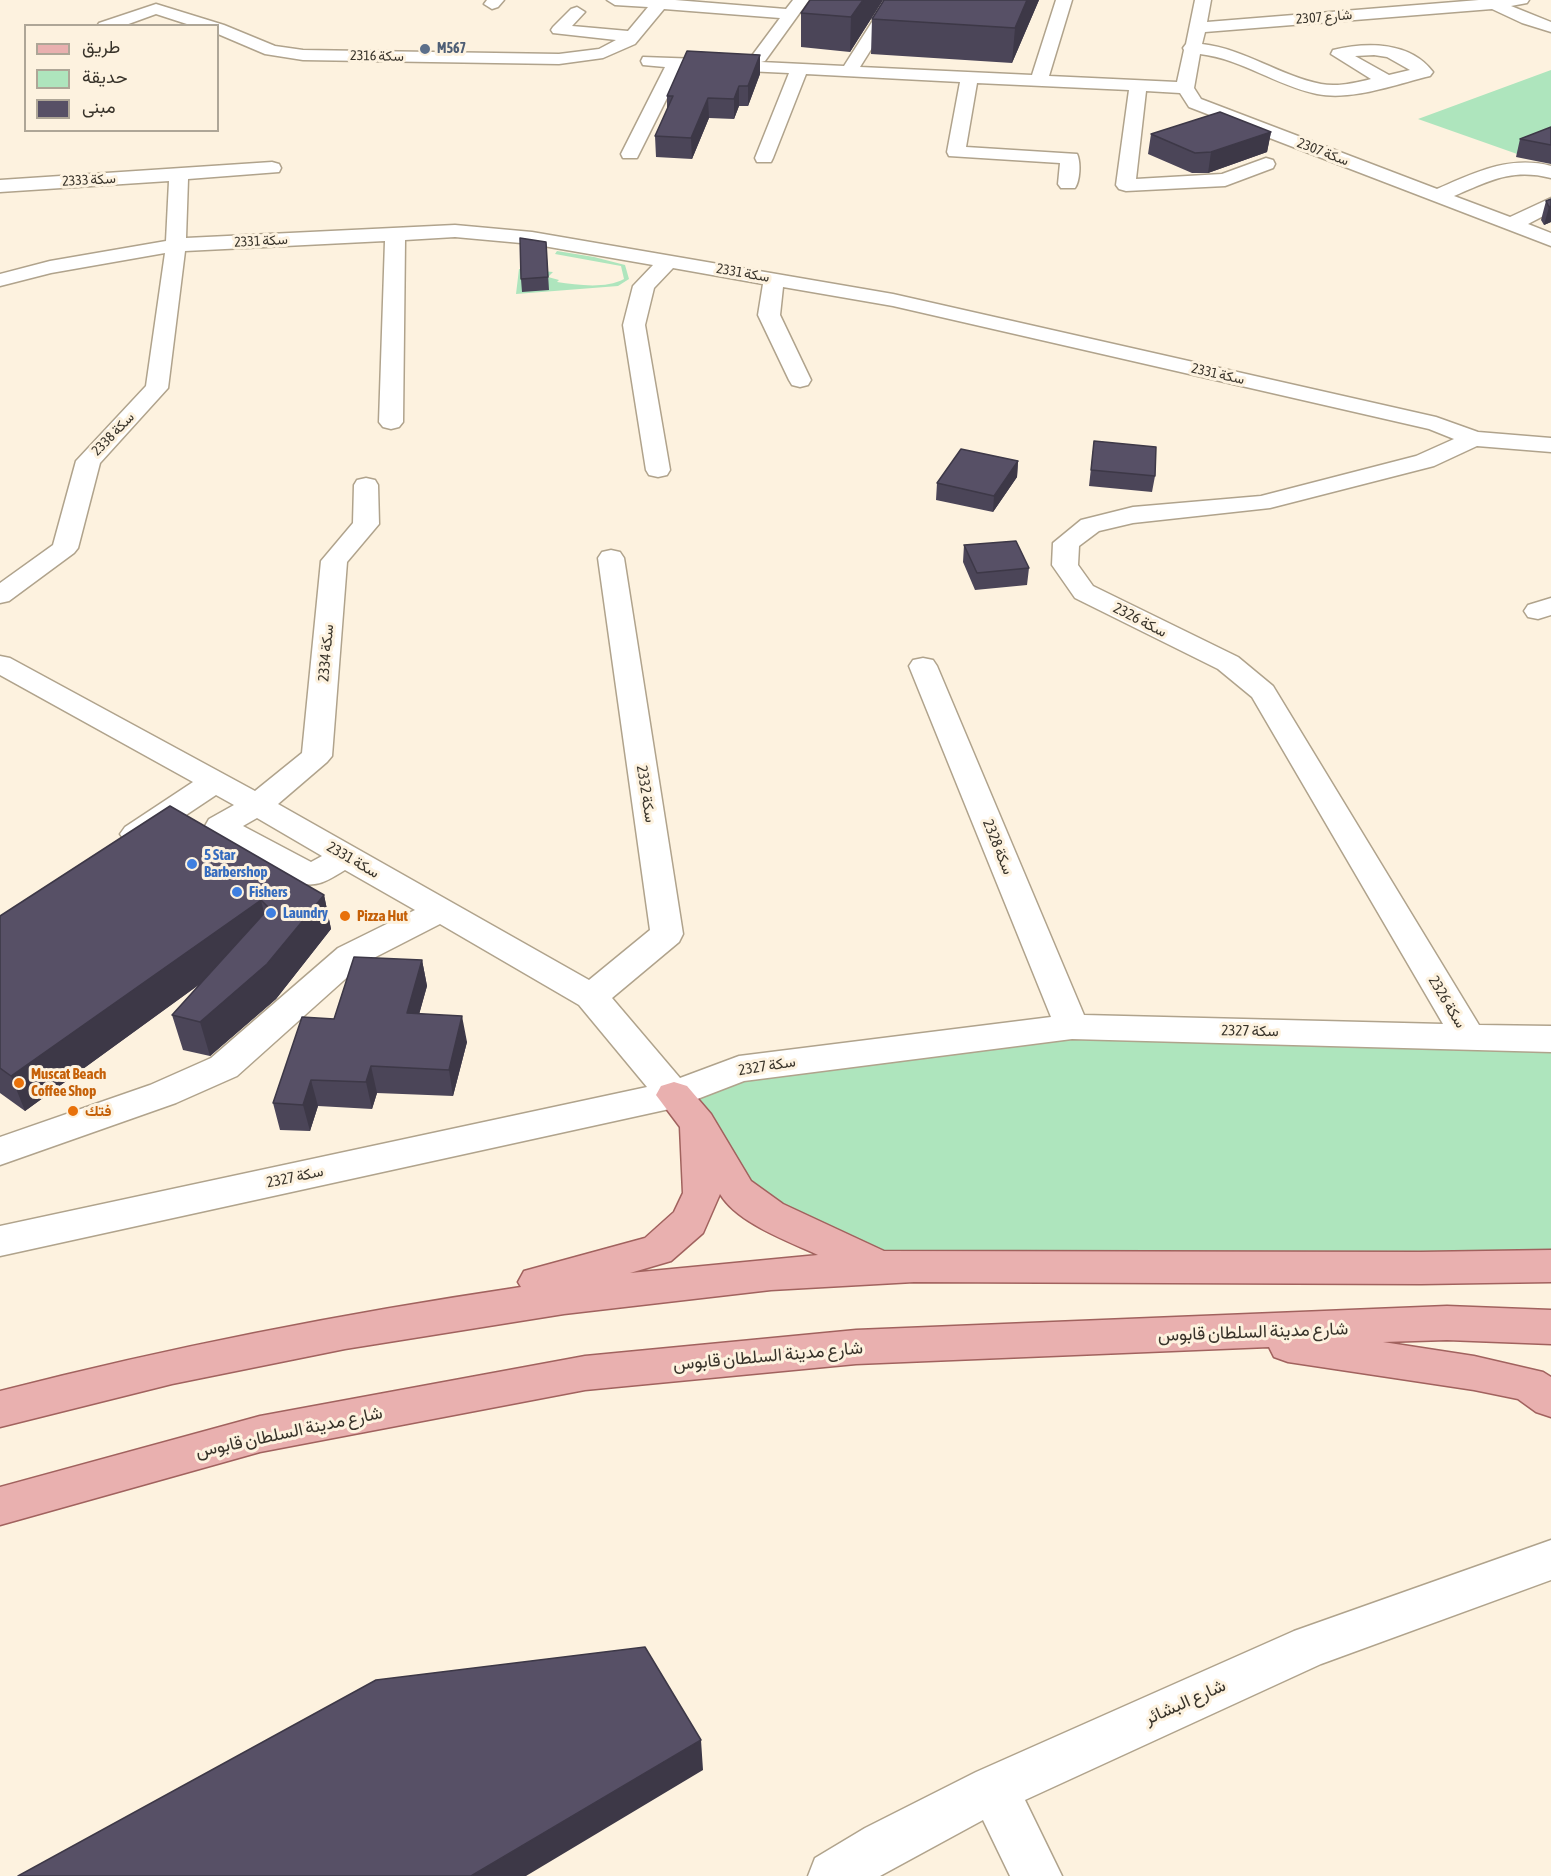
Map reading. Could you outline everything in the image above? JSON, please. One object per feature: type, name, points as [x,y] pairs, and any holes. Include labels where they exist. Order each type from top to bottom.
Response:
[{"type":"main road","points":[[674,1095],[698,1124],[738,1191],[770,1215],[881,1267]]},
{"type":"main road","points":[[351,1330],[657,1250],[689,1222],[702,1193],[698,1124]]},
{"type":"main road","points":[[1500,1267],[1551,1258]]},
{"type":"main road","points":[[0,1409],[188,1362],[351,1330],[656,1284],[881,1267],[1164,1266],[1421,1269],[1551,1266]]},
{"type":"main road","name":"شارع مدينة السلطان قابوس","points":[[0,1506],[260,1434],[585,1373],[856,1347],[1447,1323],[1551,1327]]},
{"type":"main road","points":[[1215,1333],[1474,1373],[1528,1384],[1551,1399]]},
{"type":"street","points":[[618,0],[796,7]]},
{"type":"street","points":[[849,71],[894,0]]},
{"type":"street","points":[[1038,81],[1064,0]]},
{"type":"street","points":[[649,61],[1185,88],[1191,48],[1198,28],[1203,0]]},
{"type":"street","name":"2307 شارع","points":[[1198,28],[1428,4],[1498,6],[1521,0]]},
{"type":"street","name":"2316 سكة","points":[[219,28],[271,50],[303,55],[559,59],[603,53],[632,36],[661,2]]},
{"type":"street","points":[[1498,6],[1528,20],[1551,27]]},
{"type":"street","points":[[759,57],[796,7]]},
{"type":"street","points":[[111,24],[156,9],[205,24]]},
{"type":"street","points":[[577,12],[559,30],[632,36]]},
{"type":"street","points":[[1191,48],[1213,49],[1320,89],[1342,90],[1385,80]]},
{"type":"street","points":[[630,154],[676,63]]},
{"type":"street","points":[[764,159],[799,69]]},
{"type":"street","points":[[969,78],[956,152],[1070,158],[1068,184]]},
{"type":"street","points":[[1138,86],[1126,185],[1225,180],[1266,164]]},
{"type":"street","name":"سكة 2307","points":[[1185,88],[1196,103],[1551,240]]},
{"type":"street","points":[[1438,196],[1498,171],[1536,166],[1551,172]]},
{"type":"street","name":"سكة 2333","points":[[0,186],[272,168]]},
{"type":"street","points":[[176,245],[178,175]]},
{"type":"street","points":[[1513,224],[1551,204]]},
{"type":"street","name":"سكة 2331","points":[[0,280],[50,267],[176,245],[455,231],[532,238],[893,300],[1382,411],[1436,424],[1474,439]]},
{"type":"street","points":[[392,422],[395,233]]},
{"type":"street","name":"سكة 2338","points":[[0,595],[65,548],[88,461],[158,388],[176,245]]},
{"type":"street","points":[[658,470],[634,325],[644,286],[669,260]]},
{"type":"street","points":[[774,279],[769,315],[800,380]]},
{"type":"street","points":[[1474,439],[1551,445]]},
{"type":"street","name":"سكة 2326","points":[[1468,1036],[1263,692],[1228,663],[1084,592],[1065,565],[1066,543],[1090,525],[1132,515],[1261,503],[1425,461],[1474,439]]},
{"type":"street","name":"سكة 2334","points":[[345,856],[311,876],[220,826],[256,805],[317,756],[334,561],[366,524],[366,485]]},
{"type":"street","name":"سكة 2332","points":[[591,997],[667,934],[611,558]]},
{"type":"street","name":"سكة 2331","points":[[0,664],[256,805],[591,997],[674,1095]]},
{"type":"street","name":"سكة 2328","points":[[923,666],[1072,1027]]},
{"type":"street","points":[[116,847],[214,782]]},
{"type":"street","points":[[0,1151],[163,1094],[224,1067],[350,956],[441,910]]},
{"type":"street","name":"سكة 2327","points":[[0,1241],[674,1095],[739,1069],[1072,1027],[1551,1039]]},
{"type":"street","name":"شارع البشائر","points":[[833,1876],[884,1846],[993,1789],[1310,1646],[1551,1560]]},
{"type":"street","points":[[993,1789],[1037,1876]]},
{"type":"green space","points":[[1551,70],[1551,143],[1520,155],[1418,119]]},
{"type":"green space","points":[[557,251],[625,265],[629,279],[618,286],[516,294],[519,269],[553,272],[548,277],[559,280],[557,282],[574,284],[600,285],[624,279],[621,266],[555,254]]},
{"type":"green space","points":[[1070,1029],[1551,1042],[1551,1253],[881,1262],[773,1211],[681,1096],[739,1072]]},
{"type":"building","points":[[810,0],[863,0],[851,17],[801,13]]},
{"type":"building","points":[[884,0],[1027,0],[1015,28],[872,19]]},
{"type":"building","points":[[687,51],[760,55],[748,86],[739,86],[734,99],[708,98],[691,138],[655,136],[673,96],[667,96]]},
{"type":"building","points":[[1220,112],[1271,132],[1211,152],[1195,153],[1151,134]]},
{"type":"building","points":[[1551,127],[1551,145],[1520,139]]},
{"type":"building","points":[[1551,199],[1551,206],[1549,207],[1546,201]]},
{"type":"building","points":[[520,238],[546,242],[548,277],[521,279]]},
{"type":"building","points":[[1094,441],[1156,447],[1155,476],[1091,470]]},
{"type":"building","points":[[961,449],[1018,461],[994,496],[937,483]]},
{"type":"building","points":[[1016,541],[1029,568],[977,573],[964,545]]},
{"type":"building","points":[[170,806],[324,895],[267,964],[200,1022],[172,1015],[269,908],[261,900],[11,1076],[0,1068],[0,916]]},
{"type":"building","points":[[354,957],[422,960],[407,1013],[462,1016],[449,1070],[371,1066],[366,1082],[311,1080],[303,1105],[273,1103],[302,1017],[334,1019]]},
{"type":"building","points":[[645,1647],[701,1740],[471,1876],[18,1876],[376,1680]]},
{"type":"place","name":"M567","points":[[425,49]]},
{"type":"place","name":"5 Star Barbershop","points":[[192,864]]},
{"type":"place","name":"Fishers","points":[[237,892]]},
{"type":"place","name":"Laundry","points":[[271,913]]},
{"type":"place","name":"Pizza Hut","points":[[345,916]]},
{"type":"place","name":"Muscat Beach Coffee Shop","points":[[19,1083]]},
{"type":"place","name":"فتك","points":[[73,1111]]}]
